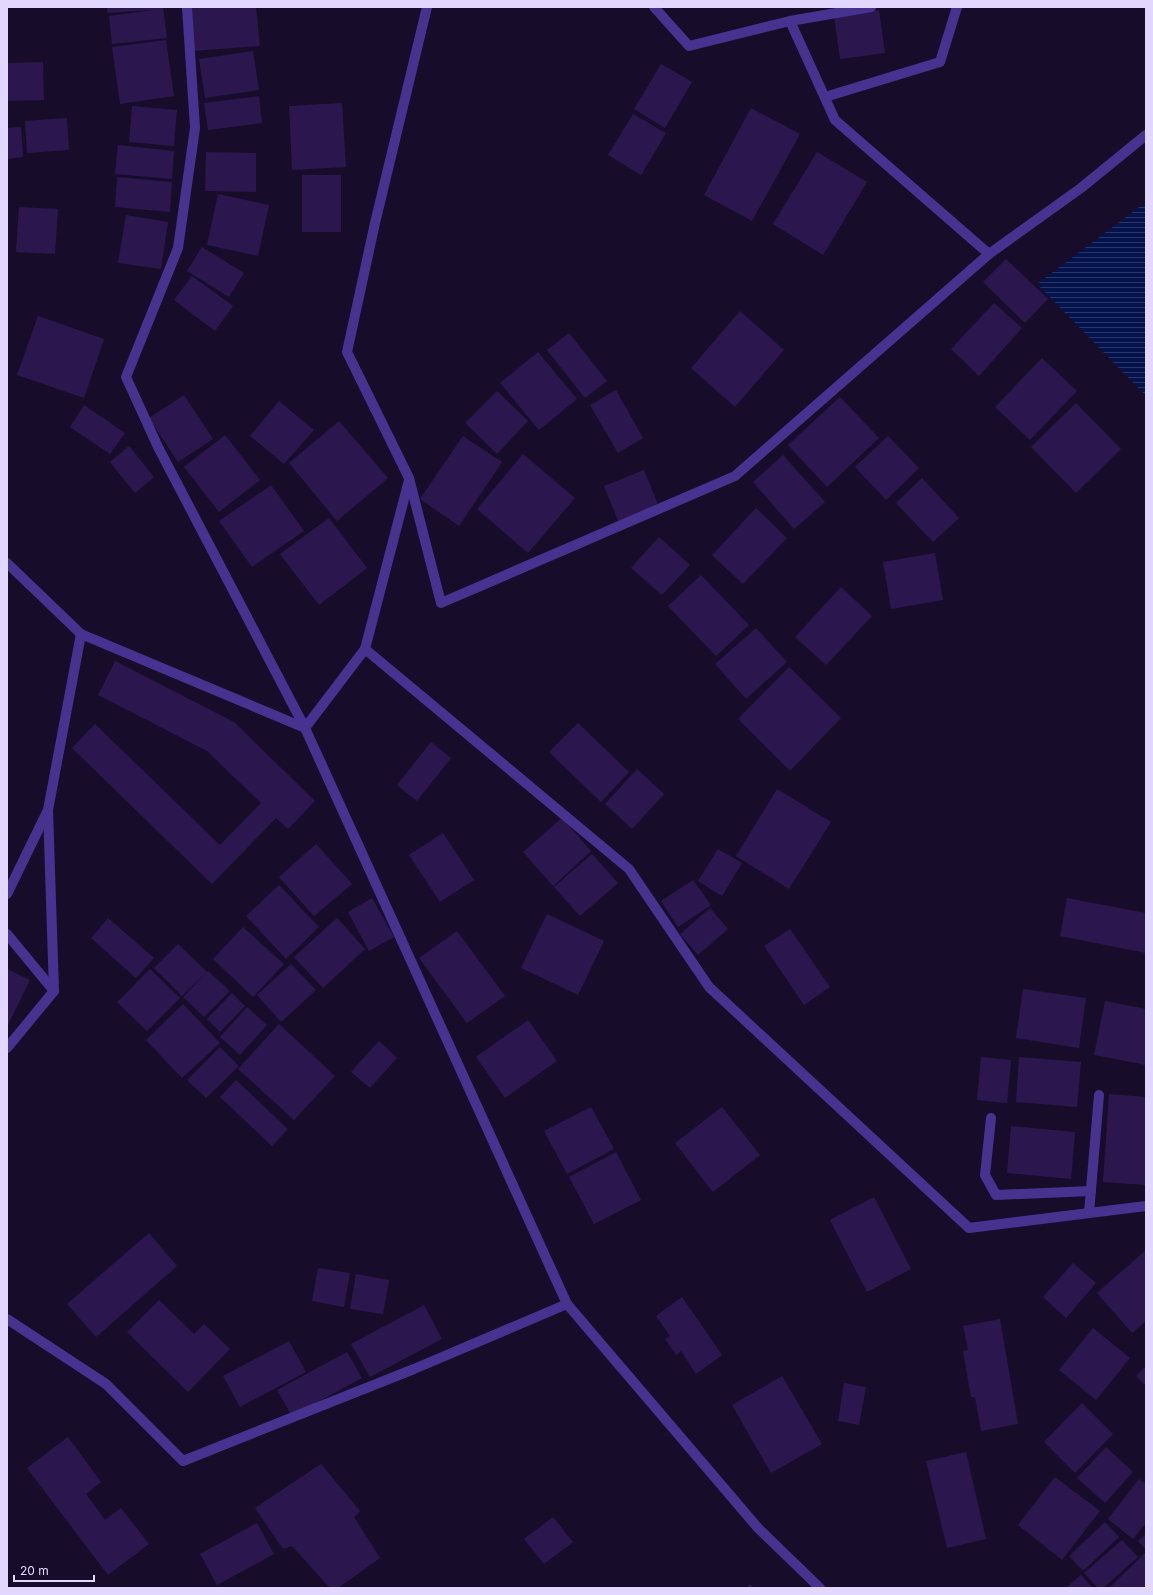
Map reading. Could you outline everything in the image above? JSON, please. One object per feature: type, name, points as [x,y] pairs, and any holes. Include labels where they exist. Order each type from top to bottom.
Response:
[{"type":"street","points":[[187,7],[195,128],[178,248],[126,377],[158,447],[306,728],[568,1304],[758,1528],[820,1588]]},
{"type":"street","points":[[427,7],[375,223],[347,352],[409,478],[441,603],[735,476],[989,254],[1081,188],[1146,136]]},
{"type":"street","points":[[654,7],[689,46],[790,21],[871,7]]},
{"type":"street","points":[[825,97],[940,62],[957,7]]},
{"type":"street","points":[[790,21],[836,120],[989,254]]},
{"type":"street","points":[[306,728],[365,649],[409,478]]},
{"type":"street","points":[[7,563],[81,634],[306,728]]},
{"type":"street","points":[[7,1048],[54,991],[48,810],[81,634]]},
{"type":"street","points":[[365,649],[629,868],[710,987],[969,1228],[1146,1206]]},
{"type":"street","points":[[7,894],[48,810]]},
{"type":"street","points":[[7,934],[54,991]]},
{"type":"street","points":[[1088,1213],[1099,1095]]},
{"type":"street","points":[[991,1118],[984,1175],[996,1195],[1091,1191]]},
{"type":"street","points":[[7,1319],[106,1384],[183,1461],[414,1369],[568,1304]]},
{"type":"shaded area","points":[[1146,202],[1146,396],[1037,284]]},
{"type":"building","points":[[107,7],[163,7],[167,38],[112,44],[109,16],[153,10],[107,13]]},
{"type":"building","points":[[189,7],[256,7],[260,46],[193,51]]},
{"type":"building","points":[[879,10],[885,53],[840,59],[834,16]]},
{"type":"building","points":[[166,40],[174,96],[120,104],[112,47]]},
{"type":"building","points":[[253,51],[259,90],[205,98],[199,59]]},
{"type":"building","points":[[43,62],[44,100],[7,101],[7,63]]},
{"type":"building","points":[[661,64],[692,82],[665,128],[634,109]]},
{"type":"building","points":[[259,96],[262,123],[208,130],[204,103]]},
{"type":"building","points":[[342,103],[346,167],[292,170],[289,106]]},
{"type":"building","points":[[132,106],[177,110],[174,146],[129,142]]},
{"type":"building","points":[[751,108],[800,134],[752,221],[704,195]]},
{"type":"building","points":[[633,114],[666,133],[641,175],[608,155]]},
{"type":"building","points":[[67,118],[69,150],[27,153],[25,121]]},
{"type":"building","points":[[21,127],[23,157],[7,159],[7,128]]},
{"type":"building","points":[[118,145],[174,151],[172,179],[115,174]]},
{"type":"building","points":[[206,152],[256,153],[256,192],[205,191]]},
{"type":"building","points":[[817,152],[867,182],[823,255],[773,224]]},
{"type":"building","points":[[302,175],[341,175],[341,232],[302,232]]},
{"type":"building","points":[[117,177],[172,182],[170,212],[115,207]]},
{"type":"building","points":[[218,194],[269,205],[258,256],[207,245]]},
{"type":"building","points":[[19,207],[58,209],[55,254],[16,252]]},
{"type":"building","points":[[126,215],[168,222],[161,269],[118,263]]},
{"type":"building","points":[[202,247],[244,273],[229,297],[187,271]]},
{"type":"building","points":[[1006,259],[1048,299],[1025,323],[983,282]]},
{"type":"building","points":[[192,276],[233,306],[215,331],[174,300]]},
{"type":"building","points":[[994,303],[1022,328],[979,376],[951,349]]},
{"type":"building","points":[[740,311],[784,350],[735,407],[691,368]]},
{"type":"building","points":[[38,316],[104,339],[84,398],[17,375]]},
{"type":"building","points":[[569,333],[607,381],[585,398],[547,350]]},
{"type":"building","points":[[538,352],[577,399],[539,430],[500,383]]},
{"type":"building","points":[[1042,358],[1077,391],[1030,440],[995,407]]},
{"type":"building","points":[[616,390],[643,438],[618,453],[590,405]]},
{"type":"building","points":[[497,391],[528,421],[497,454],[465,423]]},
{"type":"building","points":[[184,395],[213,439],[178,462],[149,418]]},
{"type":"building","points":[[840,397],[879,438],[827,487],[788,445]]},
{"type":"building","points":[[279,401],[314,430],[284,464],[250,436]]},
{"type":"building","points":[[1076,403],[1121,449],[1076,493],[1031,447]]},
{"type":"building","points":[[84,405],[125,433],[110,454],[70,427]]},
{"type":"building","points":[[339,421],[388,478],[337,521],[289,463]]},
{"type":"building","points":[[225,435],[260,480],[219,512],[184,467]]},
{"type":"building","points":[[463,436],[502,462],[459,526],[420,499]]},
{"type":"building","points":[[888,436],[919,468],[886,500],[855,467]]},
{"type":"building","points":[[129,446],[154,477],[135,493],[110,462]]},
{"type":"building","points":[[523,454],[575,498],[528,553],[477,509]]},
{"type":"building","points":[[783,455],[825,502],[794,529],[753,482]]},
{"type":"building","points":[[644,470],[659,507],[619,523],[604,486]]},
{"type":"building","points":[[922,478],[959,518],[933,542],[896,503]]},
{"type":"building","points":[[271,485],[304,531],[252,567],[219,521]]},
{"type":"building","points":[[756,508],[787,538],[743,584],[712,555]]},
{"type":"building","points":[[329,518],[367,568],[319,605],[280,554]]},
{"type":"building","points":[[659,537],[690,565],[662,595],[631,568]]},
{"type":"building","points":[[935,553],[943,600],[891,609],[883,562]]},
{"type":"building","points":[[701,575],[749,625],[716,656],[668,606]]},
{"type":"building","points":[[841,587],[872,616],[826,665],[795,637]]},
{"type":"building","points":[[756,628],[787,662],[746,699],[715,664]]},
{"type":"building","points":[[115,661],[234,722],[315,801],[288,829],[276,818],[212,884],[72,748],[95,724],[220,845],[261,803],[207,751],[98,695]]},
{"type":"building","points":[[789,667],[841,718],[790,771],[738,719]]},
{"type":"building","points":[[578,723],[629,772],[601,802],[549,752]]},
{"type":"building","points":[[431,742],[451,758],[417,801],[397,785]]},
{"type":"building","points":[[637,769],[664,794],[632,829],[605,804]]},
{"type":"building","points":[[777,789],[831,822],[789,889],[736,856]]},
{"type":"building","points":[[562,818],[591,851],[553,886],[523,852]]},
{"type":"building","points":[[443,833],[474,880],[440,902],[409,855]]},
{"type":"building","points":[[316,844],[352,884],[314,916],[279,877]]},
{"type":"building","points":[[718,849],[742,863],[722,896],[698,881]]},
{"type":"building","points":[[592,854],[618,883],[580,916],[554,887]]},
{"type":"building","points":[[693,880],[711,905],[678,927],[661,901]]},
{"type":"building","points":[[279,885],[319,927],[286,959],[246,916]]},
{"type":"building","points":[[372,898],[394,937],[369,951],[348,912]]},
{"type":"building","points":[[1067,898],[1146,913],[1146,953],[1060,936]]},
{"type":"building","points":[[710,908],[728,929],[698,955],[680,934]]},
{"type":"building","points":[[547,914],[604,941],[578,995],[521,968]]},
{"type":"building","points":[[108,918],[154,958],[136,978],[91,938]]},
{"type":"building","points":[[337,918],[365,949],[323,988],[294,957]]},
{"type":"building","points":[[243,927],[284,964],[253,997],[213,959]]},
{"type":"building","points":[[790,929],[830,987],[804,1005],[764,946]]},
{"type":"building","points":[[457,931],[505,996],[467,1023],[419,958]]},
{"type":"building","points":[[178,944],[207,972],[182,996],[154,968]]},
{"type":"building","points":[[291,964],[316,990],[281,1022],[257,995]]},
{"type":"building","points":[[7,969],[30,980],[7,1027]]},
{"type":"building","points":[[150,969],[180,998],[147,1031],[117,1002]]},
{"type":"building","points":[[208,971],[230,991],[204,1017],[183,997]]},
{"type":"building","points":[[1023,989],[1086,998],[1079,1048],[1016,1038]]},
{"type":"building","points":[[232,993],[245,1006],[220,1032],[207,1019]]},
{"type":"building","points":[[1105,1001],[1146,1009],[1146,1065],[1094,1055]]},
{"type":"building","points":[[183,1004],[220,1043],[182,1078],[146,1040]]},
{"type":"building","points":[[247,1007],[267,1025],[240,1055],[220,1037]]},
{"type":"building","points":[[528,1020],[557,1061],[505,1098],[476,1057]]},
{"type":"building","points":[[279,1024],[335,1076],[294,1120],[238,1069]]},
{"type":"building","points":[[379,1041],[397,1058],[370,1088],[351,1072]]},
{"type":"building","points":[[220,1047],[239,1066],[206,1098],[187,1080]]},
{"type":"building","points":[[981,1057],[1011,1060],[1007,1103],[977,1100]]},
{"type":"building","points":[[1019,1057],[1081,1062],[1077,1107],[1016,1102]]},
{"type":"building","points":[[236,1080],[288,1129],[272,1146],[220,1097]]},
{"type":"building","points":[[1109,1094],[1146,1097],[1145,1185],[1103,1182]]},
{"type":"building","points":[[591,1107],[614,1149],[567,1174],[544,1131]]},
{"type":"building","points":[[722,1107],[760,1155],[713,1192],[675,1143]]},
{"type":"building","points":[[1011,1126],[1075,1132],[1071,1179],[1007,1173]]},
{"type":"building","points":[[616,1152],[641,1200],[594,1224],[569,1177]]},
{"type":"building","points":[[874,1197],[911,1269],[867,1292],[830,1220]]},
{"type":"building","points":[[149,1233],[177,1266],[96,1337],[67,1304]]},
{"type":"building","points":[[1146,1250],[1146,1321],[1132,1333],[1097,1293]]},
{"type":"building","points":[[1073,1263],[1096,1283],[1066,1318],[1043,1297]]},
{"type":"building","points":[[318,1268],[350,1273],[344,1307],[312,1301]]},
{"type":"building","points":[[356,1274],[389,1280],[383,1314],[350,1309]]},
{"type":"building","points":[[682,1297],[722,1355],[696,1374],[681,1351],[676,1355],[665,1339],[670,1336],[656,1316]]},
{"type":"building","points":[[159,1300],[194,1334],[204,1324],[230,1349],[188,1392],[127,1332]]},
{"type":"building","points":[[424,1305],[442,1339],[370,1377],[351,1344]]},
{"type":"building","points":[[1000,1319],[1018,1424],[981,1431],[975,1397],[971,1397],[963,1351],[968,1350],[963,1326]]},
{"type":"building","points":[[1093,1328],[1130,1358],[1096,1400],[1059,1370]]},
{"type":"building","points":[[289,1341],[306,1372],[240,1407],[223,1376]]},
{"type":"building","points":[[347,1352],[362,1378],[292,1416],[277,1390]]},
{"type":"building","points":[[1146,1366],[1146,1386],[1136,1376]]},
{"type":"building","points":[[782,1376],[822,1444],[771,1473],[732,1405]]},
{"type":"building","points":[[844,1383],[866,1387],[859,1425],[838,1421]]},
{"type":"building","points":[[1082,1403],[1113,1434],[1075,1473],[1044,1442]]},
{"type":"building","points":[[68,1437],[101,1482],[86,1494],[105,1520],[121,1508],[149,1544],[108,1575],[27,1468]]},
{"type":"building","points":[[1106,1447],[1133,1472],[1105,1503],[1077,1478]]},
{"type":"building","points":[[966,1452],[986,1539],[947,1548],[926,1461]]},
{"type":"building","points":[[321,1464],[360,1511],[354,1517],[380,1558],[338,1588],[330,1588],[292,1546],[283,1549],[255,1508]]},
{"type":"building","points":[[1055,1477],[1100,1511],[1062,1560],[1018,1525]]},
{"type":"building","points":[[1139,1479],[1146,1484],[1146,1523],[1133,1539],[1108,1519]]},
{"type":"building","points":[[553,1517],[573,1542],[544,1564],[524,1539]]},
{"type":"building","points":[[1105,1522],[1119,1537],[1083,1571],[1069,1556]]},
{"type":"building","points":[[257,1523],[274,1554],[217,1585],[200,1554]]},
{"type":"building","points":[[1146,1534],[1146,1550],[1138,1541]]},
{"type":"building","points":[[1122,1540],[1138,1557],[1103,1588],[1098,1588],[1084,1573]]},
{"type":"building","points":[[1145,1553],[1146,1588],[1109,1588]]},
{"type":"building","points":[[1081,1575],[1093,1588],[1066,1588]]},
{"type":"building","points":[[750,1584],[754,1588],[746,1588]]}]
